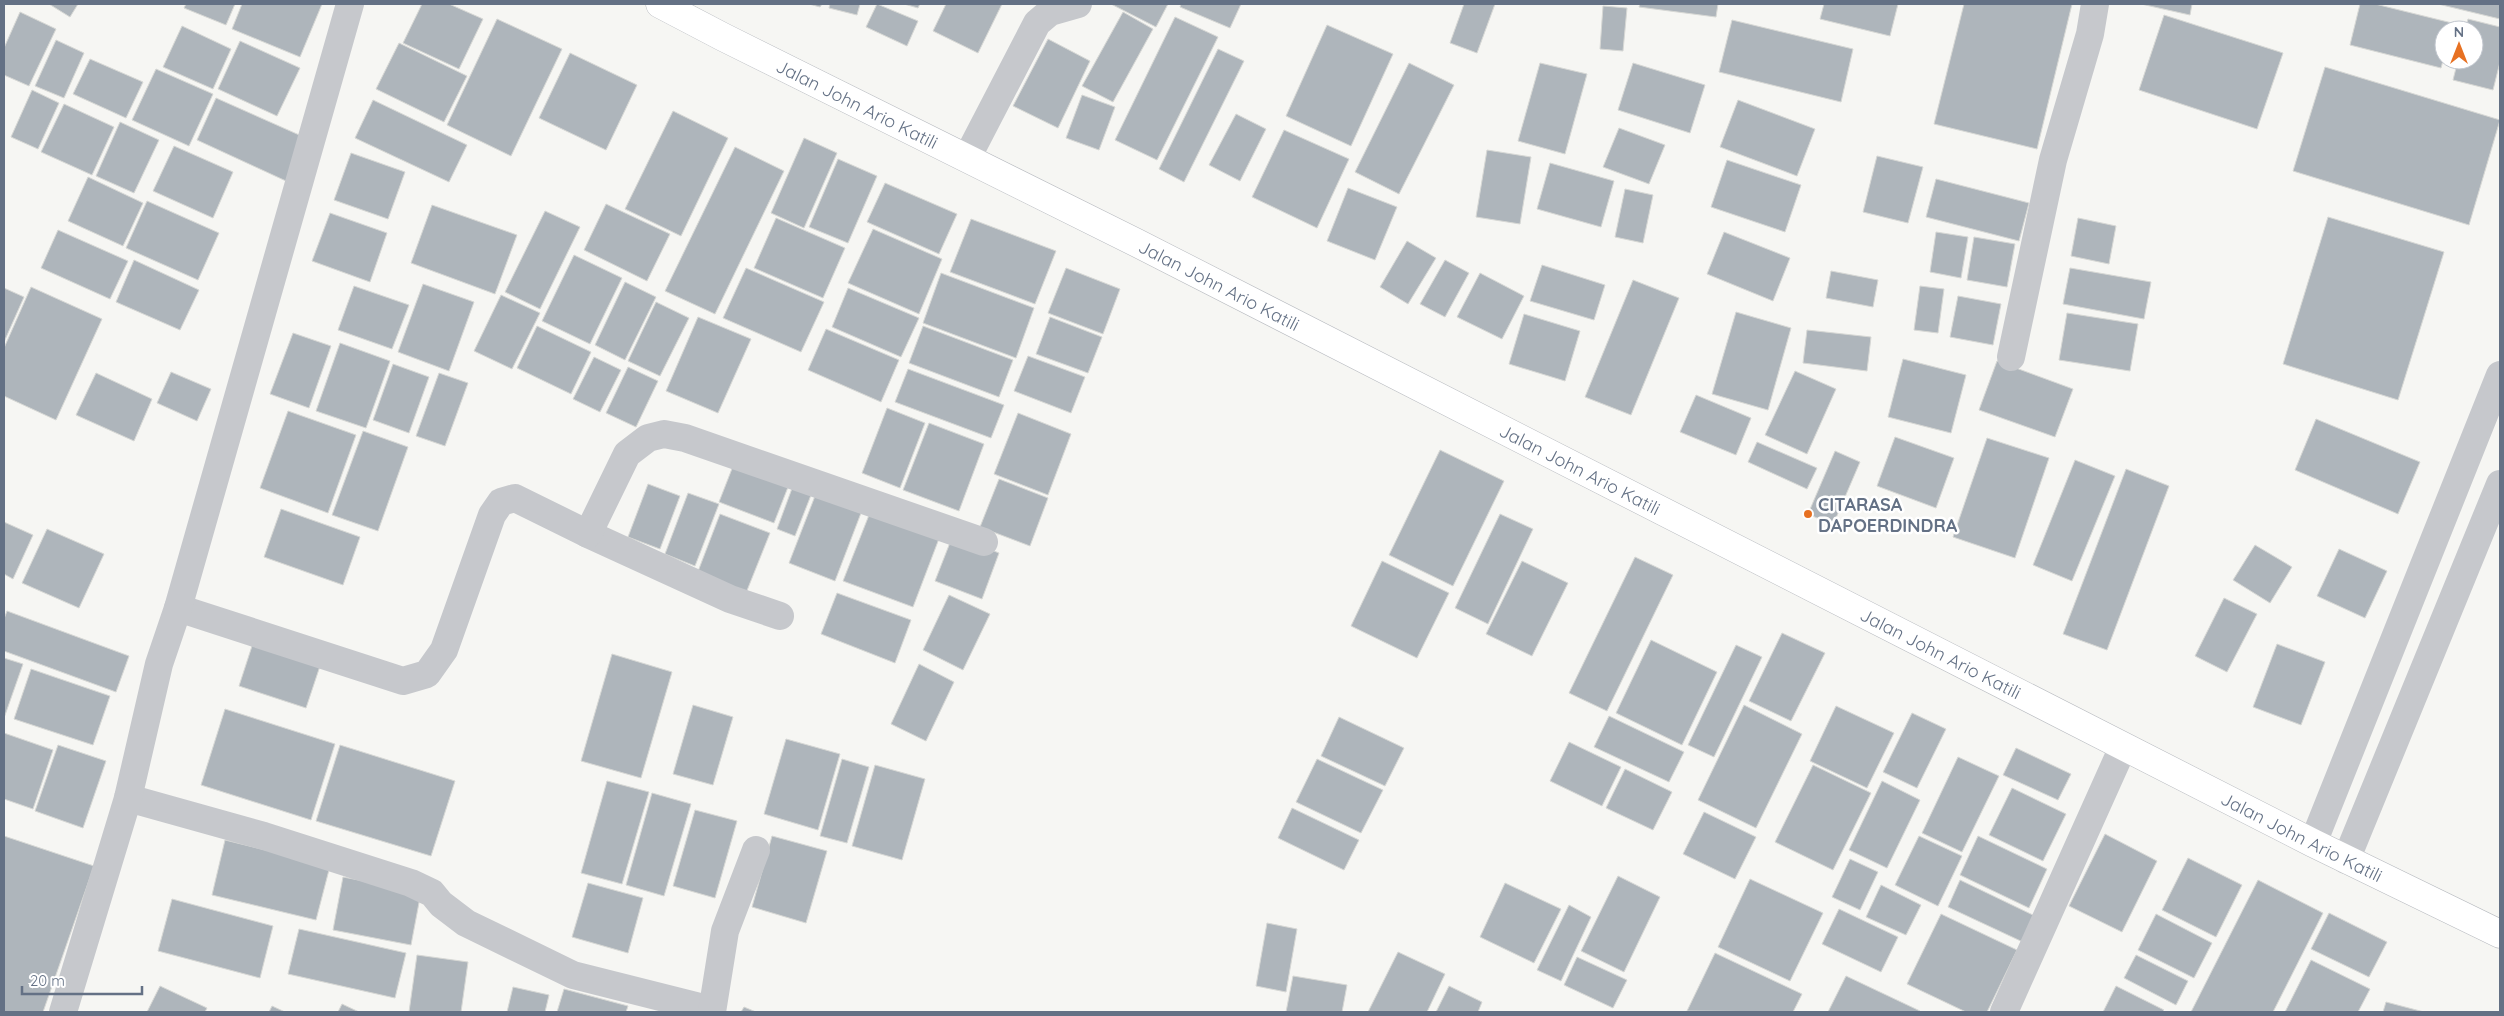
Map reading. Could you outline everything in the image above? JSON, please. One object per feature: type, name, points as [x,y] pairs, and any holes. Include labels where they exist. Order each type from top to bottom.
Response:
[{"type":"main road","name":"Jalan John Ario Katili","points":[[660,4],[1137,242],[2346,860],[2500,934]]},
{"type":"street","points":[[63,1012],[128,798],[159,664],[178,608],[350,4]]},
{"type":"street","points":[[967,158],[1037,23],[1050,12],[1078,4]]},
{"type":"street","points":[[2010,357],[2053,160],[2090,34],[2096,4]]},
{"type":"street","points":[[2313,843],[2500,376]]},
{"type":"street","points":[[588,534],[627,454],[648,438],[664,434],[685,438],[984,542]]},
{"type":"street","points":[[2346,860],[2500,484]]},
{"type":"street","points":[[178,608],[403,681],[427,674],[444,650],[492,516],[501,502],[515,498],[588,534],[730,599],[780,616]]},
{"type":"street","points":[[2004,1012],[2123,747]]},
{"type":"street","points":[[128,798],[264,836],[411,883],[432,893],[441,904],[466,923],[573,975],[712,1011],[726,931],[756,850]]},
{"type":"building","points":[[49,4],[78,4],[70,17]]},
{"type":"building","points":[[186,4],[235,4],[226,25],[184,8]]},
{"type":"building","points":[[242,4],[322,4],[300,57],[232,29]]},
{"type":"building","points":[[422,4],[449,4],[483,19],[459,69],[403,43]]},
{"type":"building","points":[[809,4],[822,4],[820,7]]},
{"type":"building","points":[[830,4],[860,4],[857,15],[829,8]]},
{"type":"building","points":[[877,4],[918,21],[907,46],[866,27]]},
{"type":"building","points":[[904,4],[920,4],[918,8]]},
{"type":"building","points":[[946,4],[1002,4],[978,53],[933,31]]},
{"type":"building","points":[[1111,4],[1168,4],[1156,27]]},
{"type":"building","points":[[1181,4],[1241,4],[1230,28],[1180,7]]},
{"type":"building","points":[[1464,4],[1495,4],[1477,53],[1450,43]]},
{"type":"building","points":[[1640,4],[1718,4],[1716,17],[1639,7]]},
{"type":"building","points":[[1824,4],[1898,4],[1890,36],[1820,19]]},
{"type":"building","points":[[1964,4],[2072,4],[2037,149],[1934,124]]},
{"type":"building","points":[[2141,4],[2192,4],[2190,15]]},
{"type":"building","points":[[2360,4],[2375,4],[2440,20],[2434,20],[2434,66],[2350,45]]},
{"type":"building","points":[[2438,4],[2500,4],[2500,19]]},
{"type":"building","points":[[1603,6],[1627,8],[1623,51],[1600,49]]},
{"type":"building","points":[[20,12],[56,29],[29,86],[4,75],[4,48]]},
{"type":"building","points":[[1123,12],[1153,29],[1113,102],[1082,86]]},
{"type":"building","points":[[2164,15],[2283,53],[2257,129],[2139,90]]},
{"type":"building","points":[[1175,17],[1218,37],[1157,160],[1115,140]]},
{"type":"building","points":[[497,19],[562,49],[511,156],[447,125]]},
{"type":"building","points":[[1732,20],[1853,49],[1841,102],[1719,72]]},
{"type":"building","points":[[2484,23],[2500,27],[2500,62],[2493,90],[2453,80],[2456,70],[2484,70]]},
{"type":"building","points":[[1327,25],[1393,54],[1351,146],[1286,116]]},
{"type":"building","points":[[182,26],[231,49],[213,89],[163,67]]},
{"type":"building","points":[[1048,39],[1090,61],[1058,128],[1013,106]]},
{"type":"building","points":[[56,40],[84,53],[64,98],[35,86]]},
{"type":"building","points":[[240,41],[300,68],[277,116],[218,89]]},
{"type":"building","points":[[399,43],[467,76],[444,122],[376,89]]},
{"type":"building","points":[[1218,49],[1244,61],[1184,182],[1159,169]]},
{"type":"building","points":[[570,53],[637,85],[606,150],[539,118]]},
{"type":"building","points":[[90,59],[143,82],[126,118],[73,94]]},
{"type":"building","points":[[1409,63],[1454,85],[1399,194],[1355,172]]},
{"type":"building","points":[[1540,63],[1587,74],[1565,154],[1518,141]]},
{"type":"building","points":[[1633,63],[1705,85],[1690,133],[1618,110]]},
{"type":"building","points":[[2325,67],[2500,120],[2469,225],[2293,171]]},
{"type":"building","points":[[156,69],[213,94],[189,146],[132,120]]},
{"type":"building","points":[[32,90],[59,103],[38,149],[11,137]]},
{"type":"building","points":[[1082,95],[1115,107],[1099,150],[1066,138]]},
{"type":"building","points":[[216,98],[306,138],[286,181],[197,140]]},
{"type":"building","points":[[373,100],[467,145],[449,182],[355,138]]},
{"type":"building","points":[[1738,100],[1815,129],[1797,176],[1720,147]]},
{"type":"building","points":[[64,104],[114,127],[92,175],[41,152]]},
{"type":"building","points":[[673,111],[728,138],[681,236],[625,209]]},
{"type":"building","points":[[1236,114],[1266,129],[1240,181],[1209,165]]},
{"type":"building","points":[[120,122],[159,140],[134,193],[96,176]]},
{"type":"building","points":[[1619,128],[1665,145],[1649,184],[1603,167]]},
{"type":"building","points":[[1284,130],[1349,159],[1317,228],[1252,197]]},
{"type":"building","points":[[804,138],[837,153],[804,228],[771,213]]},
{"type":"building","points":[[174,146],[233,172],[213,218],[153,191]]},
{"type":"building","points":[[735,147],[784,171],[715,314],[665,291]]},
{"type":"building","points":[[1487,150],[1531,157],[1520,224],[1476,217]]},
{"type":"building","points":[[351,153],[405,172],[388,219],[334,200]]},
{"type":"building","points":[[1877,156],[1923,167],[1908,223],[1863,212]]},
{"type":"building","points":[[838,159],[877,176],[848,243],[809,227]]},
{"type":"building","points":[[1727,160],[1801,185],[1785,232],[1711,207]]},
{"type":"building","points":[[1550,163],[1614,181],[1601,227],[1537,209]]},
{"type":"building","points":[[88,177],[143,203],[123,246],[68,221]]},
{"type":"building","points":[[1936,179],[2029,203],[2019,241],[1926,217]]},
{"type":"building","points":[[885,183],[957,214],[939,254],[867,222]]},
{"type":"building","points":[[1348,188],[1397,207],[1375,260],[1327,241]]},
{"type":"building","points":[[1625,189],[1653,195],[1643,243],[1615,237]]},
{"type":"building","points":[[147,201],[219,233],[198,280],[126,248]]},
{"type":"building","points":[[606,204],[670,234],[647,281],[584,250]]},
{"type":"building","points":[[432,205],[517,235],[495,294],[411,263]]},
{"type":"building","points":[[545,211],[580,227],[540,309],[505,292]]},
{"type":"building","points":[[330,213],[387,233],[370,282],[312,261]]},
{"type":"building","points":[[2328,217],[2444,252],[2398,400],[2283,364]]},
{"type":"building","points":[[776,218],[845,248],[823,298],[754,268]]},
{"type":"building","points":[[2078,218],[2116,226],[2109,264],[2071,256]]},
{"type":"building","points":[[971,219],[1056,251],[1035,304],[950,272]]},
{"type":"building","points":[[873,229],[942,259],[919,314],[848,283]]},
{"type":"building","points":[[58,230],[128,261],[110,299],[41,268]]},
{"type":"building","points":[[1724,232],[1790,258],[1773,301],[1707,274]]},
{"type":"building","points":[[1936,232],[1968,237],[1961,278],[1930,272]]},
{"type":"building","points":[[1974,237],[2015,244],[2007,287],[1967,280]]},
{"type":"building","points":[[1407,241],[1436,258],[1408,304],[1380,287]]},
{"type":"building","points":[[574,255],[622,278],[590,344],[542,321]]},
{"type":"building","points":[[134,260],[199,290],[180,330],[116,302]]},
{"type":"building","points":[[1445,260],[1469,273],[1445,317],[1420,304]]},
{"type":"building","points":[[1542,265],[1605,285],[1594,320],[1530,301]]},
{"type":"building","points":[[746,268],[824,302],[801,352],[723,318]]},
{"type":"building","points":[[1066,268],[1120,289],[1103,334],[1048,313]]},
{"type":"building","points":[[2070,268],[2151,282],[2144,319],[2063,304]]},
{"type":"building","points":[[1831,271],[1878,280],[1873,307],[1826,298]]},
{"type":"building","points":[[941,273],[1034,308],[1016,358],[923,323]]},
{"type":"building","points":[[1480,273],[1524,296],[1502,339],[1457,317]]},
{"type":"building","points":[[1633,280],[1679,298],[1631,415],[1585,397]]},
{"type":"building","points":[[625,282],[656,297],[625,360],[595,345]]},
{"type":"building","points":[[423,284],[474,302],[449,371],[398,352]]},
{"type":"building","points":[[354,286],[409,305],[392,349],[338,330]]},
{"type":"building","points":[[1920,286],[1944,289],[1938,333],[1914,330]]},
{"type":"building","points":[[31,287],[102,319],[56,420],[4,396],[4,348]]},
{"type":"building","points":[[4,288],[24,297],[4,342]]},
{"type":"building","points":[[848,288],[919,318],[901,357],[832,327]]},
{"type":"building","points":[[501,295],[540,313],[512,369],[474,351]]},
{"type":"building","points":[[1958,296],[2001,304],[1993,345],[1950,337]]},
{"type":"building","points":[[656,302],[689,318],[660,376],[628,361]]},
{"type":"building","points":[[1736,312],[1791,328],[1768,410],[1712,394]]},
{"type":"building","points":[[2067,313],[2138,324],[2130,371],[2059,360]]},
{"type":"building","points":[[1524,314],[1580,331],[1565,381],[1509,364]]},
{"type":"building","points":[[698,317],[751,339],[718,413],[666,391]]},
{"type":"building","points":[[1050,317],[1102,337],[1088,373],[1036,354]]},
{"type":"building","points":[[537,326],[591,352],[571,394],[517,368]]},
{"type":"building","points":[[923,326],[1013,360],[999,397],[909,363]]},
{"type":"building","points":[[826,329],[899,360],[881,402],[808,370]]},
{"type":"building","points":[[1807,330],[1871,337],[1867,371],[1803,363]]},
{"type":"building","points":[[293,333],[331,346],[309,408],[270,394]]},
{"type":"building","points":[[340,343],[390,361],[366,428],[316,411]]},
{"type":"building","points":[[1028,356],[1085,377],[1071,413],[1014,391]]},
{"type":"building","points":[[594,357],[621,370],[600,412],[573,399]]},
{"type":"building","points":[[1903,359],[1966,375],[1951,433],[1888,417]]},
{"type":"building","points":[[1997,361],[2073,389],[2055,437],[1979,410]]},
{"type":"building","points":[[393,364],[429,377],[409,433],[373,420]]},
{"type":"building","points":[[628,367],[658,381],[636,427],[606,413]]},
{"type":"building","points":[[908,369],[1004,405],[991,438],[895,402]]},
{"type":"building","points":[[1795,371],[1836,389],[1807,454],[1765,435]]},
{"type":"building","points":[[171,372],[211,389],[197,421],[157,403]]},
{"type":"building","points":[[96,373],[152,399],[134,441],[76,415]]},
{"type":"building","points":[[439,373],[468,383],[445,446],[416,436]]},
{"type":"building","points":[[1696,395],[1751,418],[1736,455],[1680,432]]},
{"type":"building","points":[[887,408],[925,423],[900,488],[862,473]]},
{"type":"building","points":[[288,411],[356,435],[328,513],[260,488]]},
{"type":"building","points":[[1018,413],[1071,434],[1048,495],[994,474]]},
{"type":"building","points":[[2316,419],[2420,462],[2398,514],[2295,470]]},
{"type":"building","points":[[929,423],[984,444],[959,511],[903,490]]},
{"type":"building","points":[[363,431],[408,447],[378,531],[332,515]]},
{"type":"building","points":[[1895,437],[1954,458],[1936,508],[1877,486]]},
{"type":"building","points":[[1987,438],[2049,458],[2015,558],[1953,537]]},
{"type":"building","points":[[1757,442],[1817,468],[1807,489],[1748,462]]},
{"type":"building","points":[[1440,450],[1504,481],[1453,586],[1389,555]]},
{"type":"building","points":[[1835,451],[1860,462],[1833,525],[1808,514]]},
{"type":"building","points":[[2075,460],[2115,476],[2072,581],[2033,565]]},
{"type":"building","points":[[735,461],[790,482],[774,523],[719,502]]},
{"type":"building","points":[[2126,469],[2169,486],[2107,650],[2063,634]]},
{"type":"building","points":[[999,479],[1048,498],[1030,546],[980,527]]},
{"type":"building","points":[[794,483],[813,490],[795,536],[777,529]]},
{"type":"building","points":[[648,484],[680,496],[660,549],[628,537]]},
{"type":"building","points":[[688,493],[719,504],[695,566],[665,554]]},
{"type":"building","points":[[815,496],[861,513],[835,581],[789,563]]},
{"type":"building","points":[[281,509],[360,537],[343,585],[264,557]]},
{"type":"building","points":[[871,510],[940,536],[913,607],[843,581]]},
{"type":"building","points":[[720,514],[770,533],[746,593],[697,574]]},
{"type":"building","points":[[1500,514],[1533,529],[1488,624],[1455,608]]},
{"type":"building","points":[[4,522],[33,535],[13,579],[4,574]]},
{"type":"building","points":[[47,529],[104,554],[79,608],[22,583]]},
{"type":"building","points":[[953,535],[999,553],[982,599],[935,581]]},
{"type":"building","points":[[2255,545],[2292,567],[2270,603],[2233,580]]},
{"type":"building","points":[[2339,549],[2387,571],[2365,618],[2317,596]]},
{"type":"building","points":[[1635,557],[1673,575],[1607,711],[1569,693]]},
{"type":"building","points":[[1382,561],[1449,593],[1417,658],[1351,626]]},
{"type":"building","points":[[1522,561],[1568,583],[1532,656],[1486,634]]},
{"type":"building","points":[[837,593],[911,620],[895,663],[821,634]]},
{"type":"building","points":[[949,595],[990,614],[963,670],[923,650]]},
{"type":"building","points":[[2224,598],[2257,614],[2227,672],[2195,656]]},
{"type":"building","points":[[7,611],[129,656],[116,692],[4,651],[4,619]]},
{"type":"building","points":[[1782,633],[1825,653],[1791,721],[1749,701]]},
{"type":"building","points":[[1651,640],[1717,672],[1682,745],[1616,713]]},
{"type":"building","points":[[253,643],[320,666],[306,708],[239,686]]},
{"type":"building","points":[[2277,644],[2325,662],[2301,725],[2253,707]]},
{"type":"building","points":[[1736,645],[1762,657],[1714,757],[1688,745]]},
{"type":"building","points":[[612,654],[672,672],[641,778],[581,761]]},
{"type":"building","points":[[4,658],[23,664],[4,718]]},
{"type":"building","points":[[919,664],[954,682],[926,741],[891,724]]},
{"type":"building","points":[[31,669],[110,696],[93,745],[14,719]]},
{"type":"building","points":[[693,705],[733,717],[713,785],[673,774]]},
{"type":"building","points":[[1744,705],[1802,734],[1756,828],[1698,800]]},
{"type":"building","points":[[1836,706],[1894,733],[1867,788],[1810,761]]},
{"type":"building","points":[[225,709],[335,744],[311,820],[201,785]]},
{"type":"building","points":[[1912,713],[1946,729],[1917,788],[1883,772]]},
{"type":"building","points":[[1609,716],[1684,752],[1669,782],[1594,747]]},
{"type":"building","points":[[1339,717],[1404,748],[1385,786],[1321,756]]},
{"type":"building","points":[[4,733],[53,750],[33,809],[4,799]]},
{"type":"building","points":[[786,739],[840,754],[818,830],[764,814]]},
{"type":"building","points":[[1569,742],[1621,767],[1602,806],[1550,781]]},
{"type":"building","points":[[58,745],[106,761],[83,828],[35,811]]},
{"type":"building","points":[[340,745],[455,781],[431,856],[316,821]]},
{"type":"building","points":[[2016,748],[2071,774],[2058,800],[2003,775]]},
{"type":"building","points":[[1958,757],[1999,776],[1962,852],[1922,833]]},
{"type":"building","points":[[842,759],[869,767],[847,843],[820,836]]},
{"type":"building","points":[[1317,759],[1383,790],[1361,833],[1296,802]]},
{"type":"building","points":[[875,765],[925,779],[902,860],[852,846]]},
{"type":"building","points":[[1813,765],[1871,793],[1833,870],[1775,842]]},
{"type":"building","points":[[1625,769],[1672,792],[1653,830],[1606,808]]},
{"type":"building","points":[[607,781],[649,792],[622,884],[581,873]]},
{"type":"building","points":[[1882,781],[1920,800],[1887,868],[1849,850]]},
{"type":"building","points":[[2012,788],[2066,814],[2043,861],[1989,835]]},
{"type":"building","points":[[652,793],[691,804],[664,896],[626,885]]},
{"type":"building","points":[[1292,808],[1359,840],[1344,870],[1278,838]]},
{"type":"building","points":[[695,810],[737,821],[715,898],[673,886]]},
{"type":"building","points":[[1704,812],[1756,837],[1735,879],[1683,854]]},
{"type":"building","points":[[2105,834],[2157,861],[2122,932],[2069,906]]},
{"type":"building","points":[[4,836],[94,866],[43,1012],[4,1012]]},
{"type":"building","points":[[772,836],[827,851],[806,923],[752,907]]},
{"type":"building","points":[[1919,836],[1962,856],[1938,906],[1895,885]]},
{"type":"building","points":[[1978,836],[2047,869],[2029,908],[1960,875]]},
{"type":"building","points":[[225,840],[330,866],[316,920],[212,895]]},
{"type":"building","points":[[2188,858],[2242,885],[2216,937],[2162,910]]},
{"type":"building","points":[[1850,859],[1878,872],[1860,910],[1832,897]]},
{"type":"building","points":[[1618,876],[1660,897],[1624,972],[1581,951]]},
{"type":"building","points":[[343,877],[421,892],[411,945],[333,930]]},
{"type":"building","points":[[1750,879],[1823,913],[1790,981],[1718,947]]},
{"type":"building","points":[[1960,880],[2037,917],[2025,943],[1948,907]]},
{"type":"building","points":[[2258,880],[2323,913],[2273,1012],[2191,1012]]},
{"type":"building","points":[[588,883],[643,898],[628,953],[572,937]]},
{"type":"building","points":[[1505,883],[1561,909],[1534,963],[1480,937]]},
{"type":"building","points":[[1881,885],[1921,905],[1906,935],[1866,917]]},
{"type":"building","points":[[172,899],[273,926],[260,978],[158,951]]},
{"type":"building","points":[[1569,905],[1591,917],[1561,981],[1537,970]]},
{"type":"building","points":[[1839,909],[1898,937],[1881,972],[1822,944]]},
{"type":"building","points":[[2329,913],[2387,942],[2369,977],[2311,949]]},
{"type":"building","points":[[1941,914],[2017,950],[1987,1012],[1966,1012],[1907,984]]},
{"type":"building","points":[[2156,914],[2212,943],[2194,978],[2138,950]]},
{"type":"building","points":[[1267,923],[1297,929],[1286,992],[1256,986]]},
{"type":"building","points":[[299,929],[406,953],[395,998],[288,974]]},
{"type":"building","points":[[1398,952],[1445,974],[1427,1012],[1368,1012]]},
{"type":"building","points":[[1715,953],[1802,994],[1793,1012],[1687,1011]]},
{"type":"building","points":[[417,955],[468,962],[461,1012],[409,1012]]},
{"type":"building","points":[[2136,955],[2188,981],[2176,1005],[2124,978]]},
{"type":"building","points":[[1577,957],[1627,980],[1613,1008],[1564,985]]},
{"type":"building","points":[[2311,960],[2370,989],[2358,1012],[2285,1012]]},
{"type":"building","points":[[1293,976],[1347,985],[1342,1012],[1286,1012]]},
{"type":"building","points":[[1846,976],[1920,1011],[1828,1012]]},
{"type":"building","points":[[160,986],[207,1008],[205,1012],[147,1012]]},
{"type":"building","points":[[1449,986],[1482,1002],[1478,1012],[1436,1012]]},
{"type":"building","points":[[2116,986],[2164,1010],[2162,1012],[2103,1012]]},
{"type":"building","points":[[513,987],[549,995],[545,1012],[507,1012]]},
{"type":"building","points":[[564,989],[628,1006],[626,1012],[557,1012]]},
{"type":"building","points":[[2386,1002],[2424,1012],[2383,1012]]},
{"type":"building","points":[[342,1004],[359,1012],[338,1012]]},
{"type":"building","points":[[272,1006],[285,1012],[269,1012]]},
{"type":"building","points":[[744,1007],[756,1012],[741,1012]]},
{"type":"place","name":"CITARASA DAPOERDINDRA","points":[[1808,514]]}]
